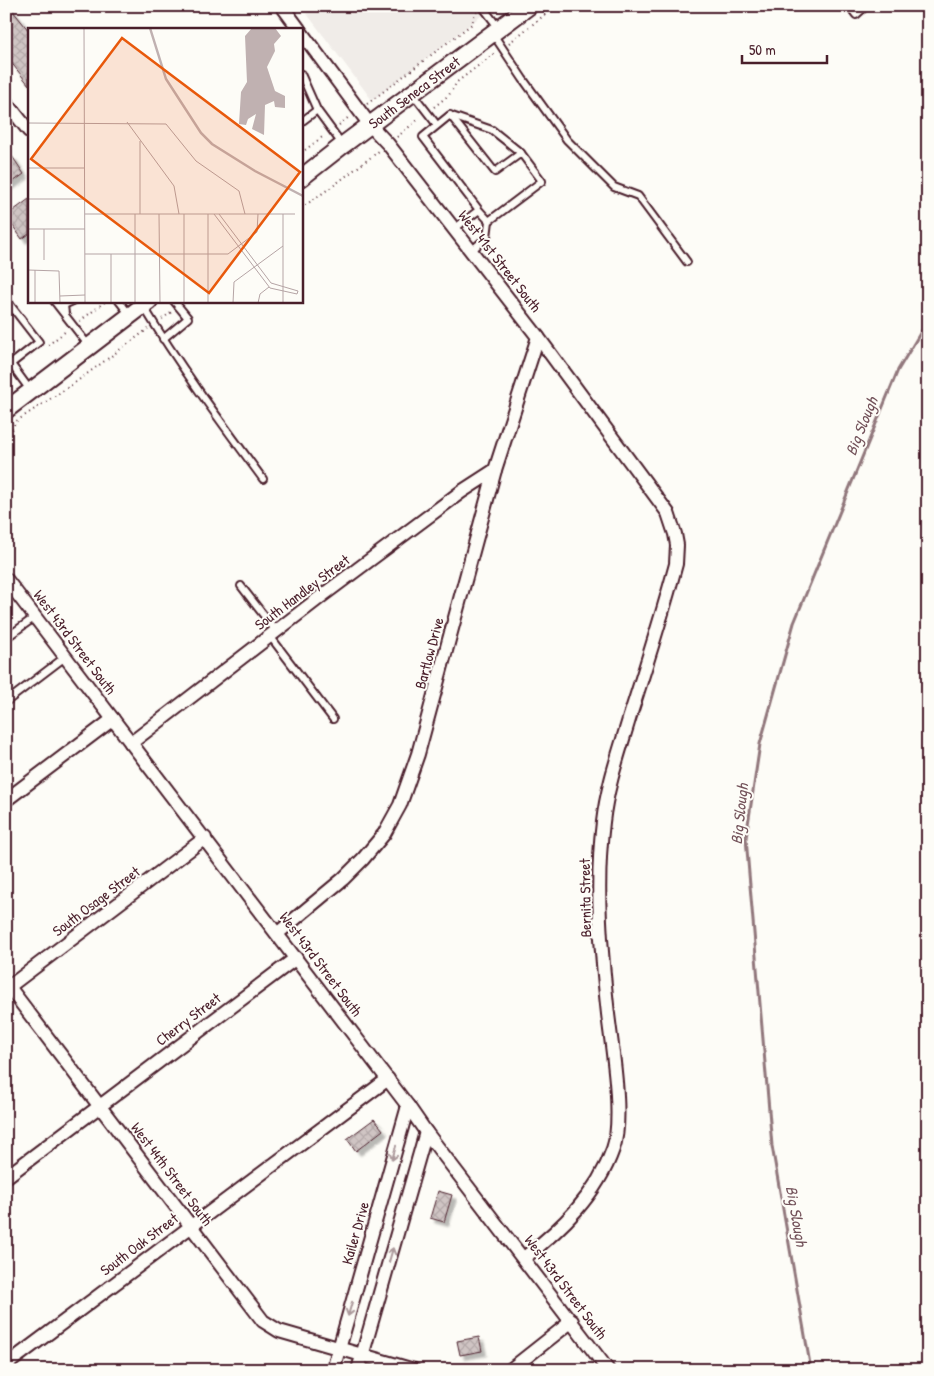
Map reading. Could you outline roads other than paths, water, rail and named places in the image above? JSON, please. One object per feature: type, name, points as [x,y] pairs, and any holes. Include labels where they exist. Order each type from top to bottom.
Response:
[{"type":"street","points":[[282,6],[298,28]]},
{"type":"street","name":"South Seneca Street","points":[[302,177],[529,6]]},
{"type":"street","name":"West 41st Street South","points":[[302,33],[370,125],[388,144],[538,337],[668,512]]},
{"type":"street","points":[[6,102],[28,130]]},
{"type":"street","points":[[6,410],[141,308]]},
{"type":"street","name":"Bartlow Drive","points":[[278,933],[342,879],[384,834],[394,818],[418,754],[494,470],[538,337]]},
{"type":"street","name":"South Handley Street","points":[[131,743],[273,633],[454,497],[494,470]]},
{"type":"street","name":"Bernita Street","points":[[524,1258],[567,1222],[604,1172],[614,1147],[617,1112],[599,909],[603,820],[616,761],[676,564],[677,546],[668,512]]},
{"type":"street","name":"West 43rd Street South","points":[[6,579],[278,933],[426,1132],[608,1370]]},
{"type":"street","points":[[6,800],[113,719]]},
{"type":"street","name":"South Osage Street","points":[[7,986],[205,838]]},
{"type":"street","name":"Cherry Street","points":[[6,1177],[296,958]]},
{"type":"street","name":"West 44th Street South","points":[[7,986],[263,1320],[279,1331],[414,1370]]},
{"type":"street","name":"South Oak Street","points":[[6,1365],[388,1079]]},
{"type":"street","name":"Kailer Drive","points":[[333,1370],[408,1106]]},
{"type":"street","points":[[358,1370],[426,1132]]},
{"type":"street","points":[[510,1370],[572,1321]]},
{"type":"lane","points":[[850,6],[856,14],[866,6]]},
{"type":"lane","points":[[483,7],[523,79],[567,140],[614,187],[638,196],[687,262]]},
{"type":"lane","points":[[302,76],[317,110],[343,145]]},
{"type":"lane","points":[[413,93],[437,125]]},
{"type":"lane","points":[[302,121],[317,110]]},
{"type":"lane","points":[[450,115],[423,137],[489,221]]},
{"type":"lane","points":[[450,115],[495,172],[521,153]]},
{"type":"lane","points":[[450,115],[492,130],[521,153],[542,181],[489,221],[487,237],[471,251]]},
{"type":"lane","points":[[454,229],[479,210]]},
{"type":"lane","points":[[6,303],[8,302],[39,342],[11,364],[31,391]]},
{"type":"lane","points":[[55,302],[90,347]]},
{"type":"lane","points":[[122,302],[141,308],[192,383],[263,479]]},
{"type":"lane","points":[[163,339],[188,318],[175,302]]},
{"type":"lane","points":[[63,303],[65,315]]},
{"type":"lane","points":[[241,586],[333,719]]},
{"type":"lane","points":[[6,638],[35,617]]},
{"type":"lane","points":[[6,702],[65,657]]},
{"type":"waterway","name":"Big Slough","points":[[811,1370],[772,1146],[746,838],[760,744],[794,623],[898,370],[928,320]]}]
